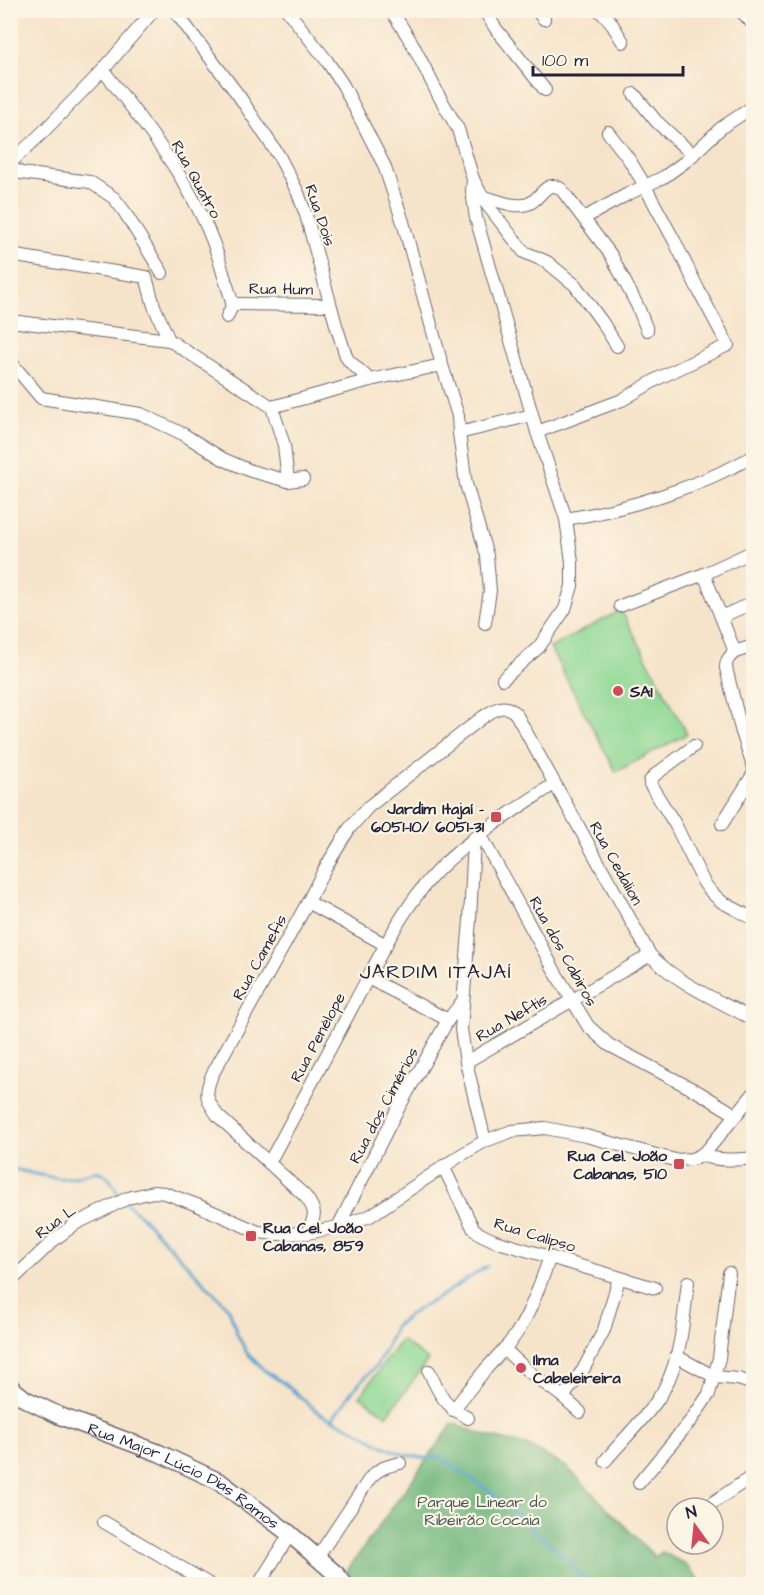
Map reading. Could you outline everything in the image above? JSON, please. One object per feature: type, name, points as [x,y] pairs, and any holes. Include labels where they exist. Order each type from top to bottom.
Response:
[{"type":"main road","name":"Rua Major Lúcio Dias Ramos","points":[[10,1387],[25,1399],[60,1416],[159,1453],[220,1482],[290,1534],[337,1575],[344,1584]]},
{"type":"street","points":[[154,10],[103,70],[10,165],[21,173],[90,182],[106,192],[124,211],[162,273]]},
{"type":"street","name":"Rua Dois","points":[[174,10],[239,96],[279,156],[303,205],[346,357],[370,380]]},
{"type":"street","points":[[287,10],[343,84],[384,165],[403,222],[458,416],[466,484],[487,556],[490,591],[485,623]]},
{"type":"street","points":[[391,10],[412,43],[458,129],[473,179],[492,212],[524,252],[558,269],[575,285],[599,316],[617,346]]},
{"type":"street","points":[[484,10],[496,29],[545,90]]},
{"type":"street","points":[[599,10],[623,42]]},
{"type":"street","points":[[740,10],[753,25]]},
{"type":"street","name":"Rua Quatro","points":[[103,70],[157,140],[199,210],[218,252],[232,304]]},
{"type":"street","points":[[634,94],[656,121],[693,155]]},
{"type":"street","points":[[584,218],[671,173],[721,128],[753,106]]},
{"type":"street","points":[[537,432],[622,400],[659,378],[728,345],[645,186],[628,158],[608,132]]},
{"type":"street","points":[[473,179],[472,191],[476,218],[537,432],[566,519],[572,562],[572,586],[566,609],[539,647],[503,679]]},
{"type":"street","points":[[482,196],[511,204],[525,205],[550,185],[561,189],[606,246],[620,269],[647,330]]},
{"type":"street","points":[[10,255],[146,278],[154,306],[170,340]]},
{"type":"street","points":[[227,318],[232,304]]},
{"type":"street","name":"Rua Hum","points":[[232,304],[330,305]]},
{"type":"street","points":[[10,321],[170,340],[272,407],[284,445],[288,481]]},
{"type":"street","points":[[10,361],[41,398],[141,414],[183,434],[223,459],[251,471],[288,481],[303,479]]},
{"type":"street","points":[[272,407],[370,380],[442,365]]},
{"type":"street","points":[[459,433],[532,415]]},
{"type":"street","points":[[566,519],[643,501],[717,475],[753,456]]},
{"type":"street","points":[[620,606],[704,574],[753,551]]},
{"type":"street","points":[[704,574],[735,652]]},
{"type":"street","points":[[721,617],[753,602]]},
{"type":"street","points":[[722,824],[753,771],[726,662],[735,652],[747,648],[753,649]]},
{"type":"street","name":"Rua Cedalion","points":[[483,717],[496,708],[504,707],[516,714],[650,955],[675,977],[753,1020]]},
{"type":"street","name":"Rua Camefis","points":[[307,1233],[314,1221],[315,1212],[312,1205],[218,1116],[209,1102],[207,1089],[348,829],[368,807],[483,717]]},
{"type":"street","points":[[694,746],[655,775],[650,784],[675,824],[711,893],[722,902],[753,919]]},
{"type":"street","name":"Rua Penélope","points":[[269,1163],[386,945],[414,901],[439,870],[477,836],[554,784]]},
{"type":"street","points":[[477,836],[460,1029],[484,1141]]},
{"type":"street","name":"Rua dos Cabiros","points":[[477,836],[588,1026],[609,1045],[700,1093],[736,1115]]},
{"type":"street","points":[[308,902],[386,945]]},
{"type":"street","name":"Rua Neftis","points":[[466,1062],[650,955]]},
{"type":"street","points":[[368,978],[448,1020]]},
{"type":"street","name":"Rua dos Cimérios","points":[[338,1227],[394,1116],[448,1020],[463,1001]]},
{"type":"street","points":[[700,1155],[709,1148],[753,1093]]},
{"type":"street","name":"Rua L","points":[[10,1282],[54,1240],[75,1224],[128,1198],[153,1192],[165,1194],[197,1205],[258,1232],[307,1233],[338,1227],[370,1216],[484,1141],[512,1131],[545,1128],[586,1136],[675,1160],[692,1159],[700,1155],[721,1160],[753,1158]]},
{"type":"street","name":"Rua Calipso","points":[[444,1166],[476,1231],[495,1241],[655,1288]]},
{"type":"street","points":[[453,1410],[511,1342],[535,1296],[550,1257]]},
{"type":"street","points":[[639,1483],[710,1394],[719,1358],[729,1273]]},
{"type":"street","points":[[563,1397],[583,1370],[604,1330],[619,1278]]},
{"type":"street","points":[[604,1461],[657,1400],[668,1380],[676,1356],[688,1282]]},
{"type":"street","points":[[504,1349],[580,1412]]},
{"type":"street","points":[[676,1356],[715,1377],[738,1379],[753,1384]]},
{"type":"street","points":[[429,1371],[440,1394],[453,1410],[468,1418]]},
{"type":"street","points":[[317,1557],[370,1478],[385,1466],[400,1463]]},
{"type":"street","points":[[722,1496],[753,1475]]},
{"type":"street","points":[[104,1522],[209,1584]]},
{"type":"street","points":[[259,1584],[290,1534]]},
{"type":"green space","name":"SAI","points":[[621,610],[687,734],[616,772],[550,648]]},
{"type":"green space","points":[[401,1340],[428,1360],[387,1416],[360,1396]]},
{"type":"green space","name":"Parque Linear do Ribeirão Cocaia","points":[[453,1423],[484,1435],[526,1445],[567,1467],[655,1557],[662,1552],[665,1556],[685,1564],[704,1584],[354,1584],[346,1572]]},
{"type":"waterway","points":[[10,1168],[58,1178],[100,1172],[107,1176],[120,1198]]},
{"type":"waterway","points":[[125,1202],[229,1309],[237,1334],[247,1353],[265,1371],[285,1384],[320,1414],[354,1429],[383,1446],[403,1454],[423,1458],[440,1457],[489,1491],[563,1555],[588,1584]]},
{"type":"waterway","points":[[332,1419],[353,1390],[377,1365],[395,1327],[410,1314],[487,1266]]},
{"type":"place","name":"SAI","points":[[618,691]]},
{"type":"place","name":"Jardim Itajaí - 6051-10/ 6051-31","points":[[496,817]]},
{"type":"place","name":"Rua Cel. João Cabanas, 510","points":[[679,1164]]},
{"type":"place","name":"Rua Cel. João Cabanas, 859","points":[[251,1236]]},
{"type":"place","name":"Ilma Cabeleireira","points":[[521,1368]]},
{"type":"district","name":"JARDIM ITAJAÍ","points":[[436,971]]}]
